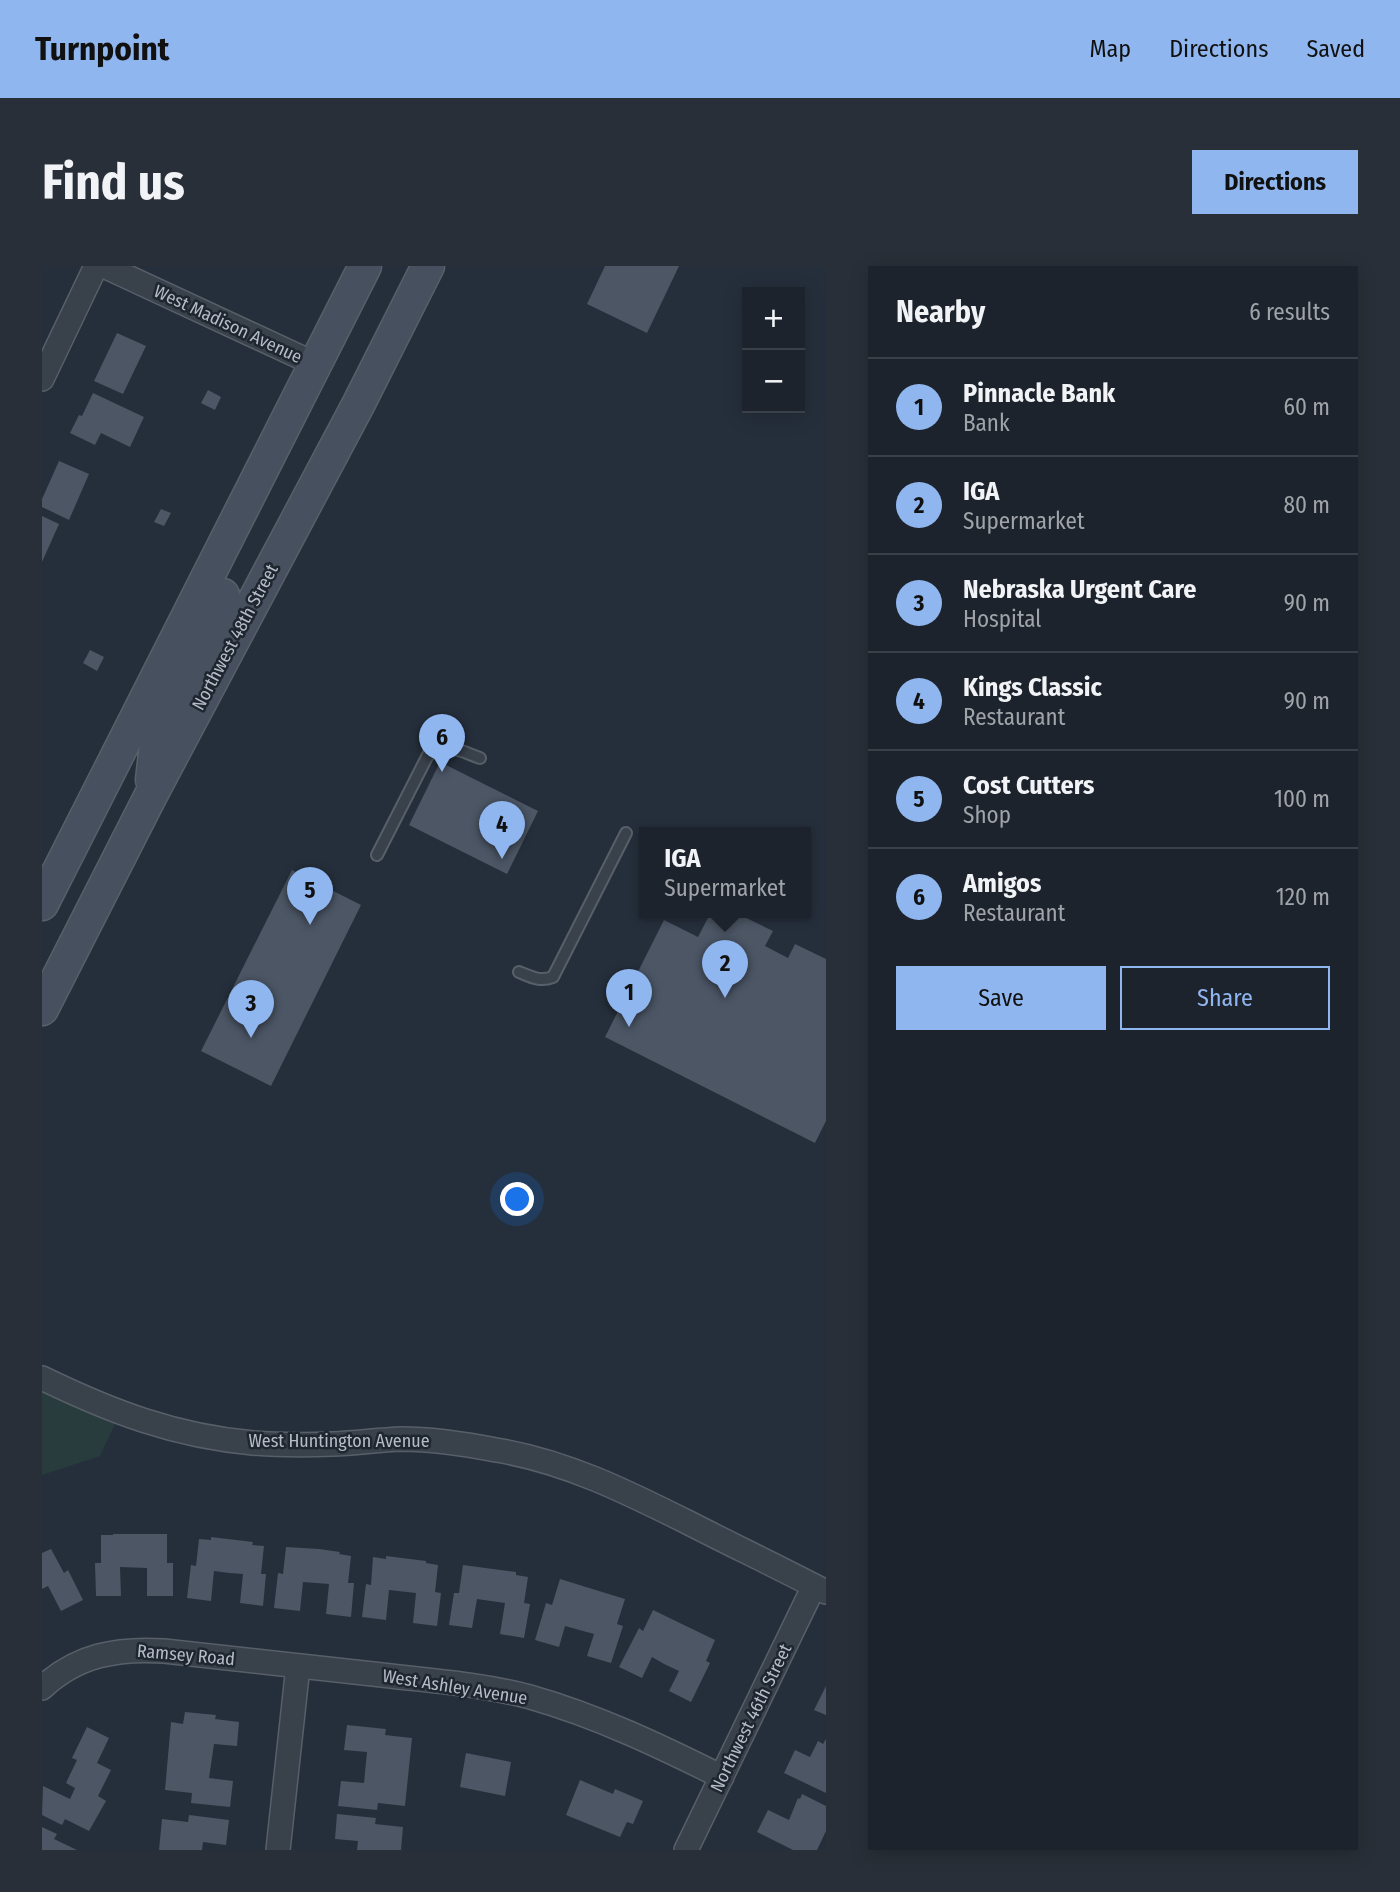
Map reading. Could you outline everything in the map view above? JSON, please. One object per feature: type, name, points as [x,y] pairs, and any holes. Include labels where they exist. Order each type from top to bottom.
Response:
[{"type":"main road","points":[[42,904],[365,266]]},
{"type":"main road","name":"Northwest 48th Street","points":[[42,1009],[428,266]]},
{"type":"main road","points":[[151,795],[158,726],[324,388],[327,379],[315,364]]},
{"type":"street","points":[[42,379],[96,266]]},
{"type":"street","name":"West Madison Avenue","points":[[104,266],[315,364]]},
{"type":"street","name":"West Huntington Avenue","points":[[42,1378],[106,1408],[139,1420],[212,1438],[299,1444],[402,1439],[446,1442],[500,1450],[553,1463],[605,1482],[820,1589]]},
{"type":"street","name":"Northwest 46th Street","points":[[686,1850],[820,1589]]},
{"type":"street","name":"Ramsey Road","points":[[42,1688],[75,1665],[126,1650],[164,1651],[298,1666]]},
{"type":"street","points":[[278,1850],[298,1666]]},
{"type":"street","name":"West Ashley Avenue","points":[[298,1666],[463,1685],[529,1697],[612,1725],[722,1777]]},
{"type":"lane","points":[[377,855],[428,755],[441,748],[451,747],[480,758]]},
{"type":"lane","points":[[519,972],[535,979],[553,977],[626,834]]},
{"type":"green space","points":[[42,1378],[120,1413],[100,1456],[42,1475]]},
{"type":"building","points":[[605,266],[679,266],[647,333],[587,304]]},
{"type":"building","points":[[117,333],[146,346],[123,394],[94,381]]},
{"type":"building","points":[[208,390],[221,397],[215,410],[201,403]]},
{"type":"building","points":[[93,393],[144,417],[130,447],[101,433],[95,445],[70,433]]},
{"type":"building","points":[[59,461],[89,474],[69,520],[42,507],[42,499]]},
{"type":"building","points":[[161,509],[171,513],[164,526],[154,522]]},
{"type":"building","points":[[42,516],[59,524],[42,562]]},
{"type":"building","points":[[90,650],[104,657],[97,671],[83,663]]},
{"type":"building","points":[[440,762],[538,811],[507,874],[409,825]]},
{"type":"building","points":[[292,870],[361,905],[271,1086],[201,1051]]},
{"type":"building","points":[[708,918],[746,918],[773,931],[765,946],[788,958],[795,944],[826,959],[826,1121],[815,1143],[605,1037],[664,920],[698,937]]},
{"type":"building","points":[[167,1534],[167,1563],[173,1563],[173,1596],[147,1596],[147,1568],[120,1567],[121,1596],[96,1596],[95,1563],[101,1563],[101,1535]]},
{"type":"building","points":[[211,1537],[253,1542],[252,1545],[264,1546],[261,1574],[266,1574],[263,1606],[240,1603],[243,1574],[214,1571],[211,1601],[187,1598],[191,1565],[196,1566],[199,1539],[211,1540]]},
{"type":"building","points":[[286,1547],[319,1549],[351,1556],[348,1583],[354,1583],[351,1617],[326,1614],[329,1584],[303,1582],[300,1611],[274,1608],[278,1573],[283,1574]]},
{"type":"building","points":[[51,1549],[64,1573],[68,1570],[83,1600],[61,1611],[48,1586],[42,1589],[42,1553]]},
{"type":"building","points":[[386,1556],[438,1565],[435,1592],[441,1593],[437,1626],[413,1623],[416,1593],[389,1590],[386,1620],[362,1617],[366,1584],[371,1585],[373,1557],[386,1559]]},
{"type":"building","points":[[463,1565],[516,1572],[516,1575],[528,1577],[524,1603],[530,1604],[524,1638],[500,1634],[505,1603],[477,1599],[472,1628],[449,1625],[454,1593],[459,1593]]},
{"type":"building","points":[[560,1579],[625,1599],[617,1624],[623,1626],[611,1663],[587,1656],[594,1634],[565,1626],[559,1647],[535,1640],[546,1603],[552,1605]]},
{"type":"building","points":[[653,1610],[715,1640],[706,1661],[710,1663],[691,1702],[669,1691],[679,1671],[652,1657],[642,1678],[619,1667],[639,1628],[643,1631]]},
{"type":"building","points":[[826,1686],[826,1715],[814,1710]]},
{"type":"building","points":[[185,1712],[216,1715],[215,1719],[239,1722],[237,1746],[214,1744],[209,1778],[233,1781],[230,1807],[191,1803],[192,1793],[165,1790],[171,1722],[183,1724]]},
{"type":"building","points":[[347,1725],[386,1729],[385,1735],[412,1738],[405,1806],[378,1803],[377,1810],[338,1806],[341,1781],[364,1783],[367,1752],[344,1750]]},
{"type":"building","points":[[87,1727],[109,1738],[97,1763],[111,1770],[98,1796],[106,1801],[89,1831],[65,1819],[62,1825],[42,1815],[43,1786],[70,1799],[75,1788],[66,1783],[77,1760],[72,1758]]},
{"type":"building","points":[[826,1739],[826,1793],[784,1773],[795,1750],[810,1757],[818,1741],[823,1744]]},
{"type":"building","points":[[466,1753],[511,1762],[505,1796],[460,1787]]},
{"type":"building","points":[[580,1780],[613,1794],[615,1789],[643,1801],[633,1824],[627,1822],[620,1837],[566,1815]]},
{"type":"building","points":[[802,1794],[826,1806],[826,1831],[817,1850],[793,1850],[757,1832],[768,1810],[789,1820]]},
{"type":"building","points":[[337,1814],[376,1818],[375,1824],[403,1827],[401,1850],[357,1850],[358,1841],[335,1839]]},
{"type":"building","points":[[189,1815],[229,1820],[226,1845],[203,1842],[202,1850],[159,1850],[162,1819],[188,1822]]},
{"type":"building","points":[[42,1827],[57,1834],[54,1839],[77,1850],[42,1850]]},
{"type":"place","name":"Amigos","points":[[442,772]]},
{"type":"place","name":"Kings Classic","points":[[502,859]]},
{"type":"place","name":"Cost Cutters","points":[[310,925]]},
{"type":"place","name":"IGA","points":[[725,998]]},
{"type":"place","name":"Pinnacle Bank","points":[[629,1027]]},
{"type":"place","name":"Nebraska Urgent Care","points":[[251,1038]]}]
